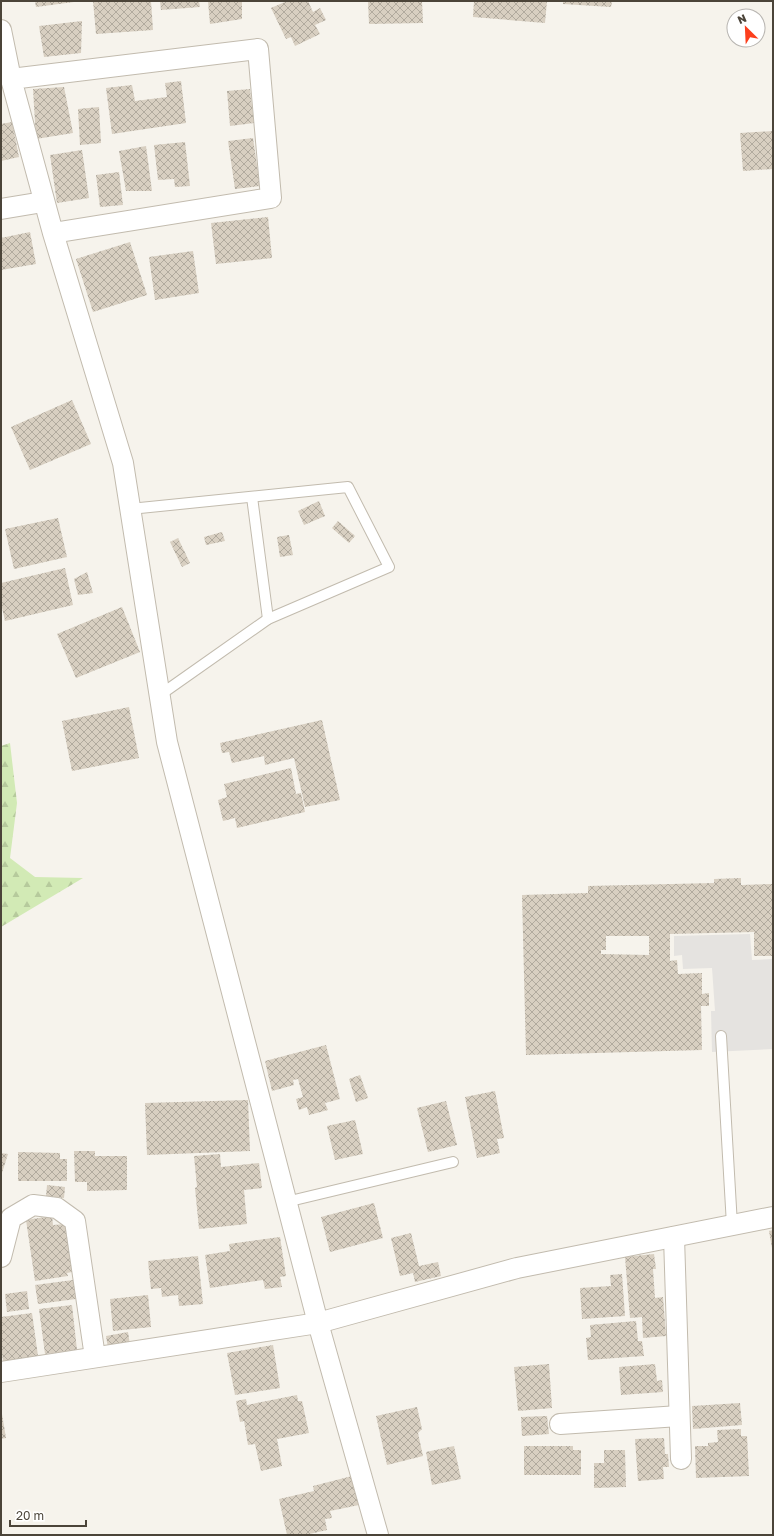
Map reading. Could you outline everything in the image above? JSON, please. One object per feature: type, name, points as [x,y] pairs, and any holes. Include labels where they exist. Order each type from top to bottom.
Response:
[{"type":"street","points":[[1,30],[11,79],[43,202],[123,463],[167,742],[286,1202],[378,1535]]},
{"type":"street","points":[[11,79],[258,49],[271,198],[53,234]]},
{"type":"street","points":[[1,209],[43,202]]},
{"type":"street","points":[[1,1257],[11,1218],[33,1205],[57,1208],[75,1222],[95,1357]]},
{"type":"street","points":[[1,1372],[318,1322],[517,1268],[773,1218]]},
{"type":"street","points":[[674,1237],[681,1460]]},
{"type":"street","points":[[560,1424],[679,1416]]},
{"type":"lane","points":[[130,509],[348,487],[390,567],[268,619],[160,695]]},
{"type":"lane","points":[[252,497],[268,619]]},
{"type":"lane","points":[[722,1036],[732,1226]]},
{"type":"lane","points":[[286,1202],[453,1162]]},
{"type":"green space","points":[[10,743],[17,803],[10,858],[35,877],[83,878],[1,927],[1,746]]},
{"type":"shaded area","points":[[750,934],[752,960],[773,959],[773,1049],[712,1052],[711,1011],[715,1011],[712,968],[683,969],[682,955],[674,956],[674,936]]},
{"type":"building","points":[[35,1],[74,1],[74,2],[36,7]]},
{"type":"building","points":[[93,1],[151,1],[153,30],[96,34]]},
{"type":"building","points":[[160,1],[199,1],[200,7],[161,10]]},
{"type":"building","points":[[208,1],[242,1],[242,19],[210,24]]},
{"type":"building","points":[[287,1],[308,1],[313,12],[320,8],[326,20],[315,25],[320,34],[295,46],[291,37],[286,39],[271,8]]},
{"type":"building","points":[[368,1],[422,1],[423,23],[369,24]]},
{"type":"building","points":[[474,1],[547,1],[545,23],[473,17]]},
{"type":"building","points":[[563,1],[612,1],[611,7],[563,4]]},
{"type":"building","points":[[82,21],[81,53],[44,57],[39,26]]},
{"type":"building","points":[[181,81],[186,123],[112,134],[106,88],[132,85],[135,101],[167,97],[165,83]]},
{"type":"building","points":[[64,87],[73,133],[36,139],[33,89]]},
{"type":"building","points":[[250,89],[254,123],[230,126],[227,91]]},
{"type":"building","points":[[99,107],[101,143],[80,145],[78,109]]},
{"type":"building","points":[[12,122],[19,157],[1,161],[1,124]]},
{"type":"building","points":[[773,131],[773,169],[743,171],[740,133]]},
{"type":"building","points":[[253,138],[260,186],[235,189],[228,141]]},
{"type":"building","points":[[185,142],[190,186],[175,187],[174,179],[158,180],[154,145]]},
{"type":"building","points":[[146,146],[152,191],[126,191],[119,151]]},
{"type":"building","points":[[82,150],[89,198],[57,203],[50,155]]},
{"type":"building","points":[[119,172],[123,205],[100,207],[96,175]]},
{"type":"building","points":[[268,217],[272,258],[216,264],[211,223]]},
{"type":"building","points":[[30,232],[36,264],[1,270],[1,238]]},
{"type":"building","points":[[130,242],[147,295],[93,312],[76,259]]},
{"type":"building","points":[[193,251],[199,293],[155,300],[149,257]]},
{"type":"building","points":[[72,400],[91,444],[30,470],[11,427]]},
{"type":"building","points":[[319,501],[325,516],[304,525],[298,511]]},
{"type":"building","points":[[58,518],[67,557],[14,569],[5,529]]},
{"type":"building","points":[[338,521],[355,536],[349,543],[332,528]]},
{"type":"building","points":[[222,532],[225,541],[206,545],[204,537]]},
{"type":"building","points":[[289,535],[293,555],[280,557],[277,537]]},
{"type":"building","points":[[178,538],[190,563],[182,567],[170,542]]},
{"type":"building","points":[[65,568],[73,605],[5,621],[1,603],[1,583]]},
{"type":"building","points":[[87,572],[93,593],[78,595],[74,579]]},
{"type":"building","points":[[122,607],[140,652],[76,678],[57,634]]},
{"type":"building","points":[[129,707],[139,758],[72,771],[62,721]]},
{"type":"building","points":[[322,720],[340,800],[305,807],[294,758],[265,765],[264,756],[232,763],[229,752],[222,753],[220,743]]},
{"type":"building","points":[[291,768],[296,794],[301,793],[305,812],[237,828],[235,818],[223,821],[218,800],[227,797],[224,784]]},
{"type":"building","points":[[741,878],[741,885],[773,884],[773,956],[754,956],[754,932],[670,934],[670,961],[677,960],[678,974],[702,973],[702,994],[709,993],[709,1006],[701,1006],[702,1050],[526,1055],[522,895],[588,893],[588,886],[714,883],[714,879]],"holes":[[[606,936],[649,936],[649,955],[601,954],[601,950],[606,950]]]},
{"type":"building","points":[[326,1045],[340,1099],[325,1103],[328,1110],[309,1115],[307,1107],[299,1110],[296,1099],[303,1097],[298,1079],[293,1080],[294,1085],[272,1091],[265,1061]]},
{"type":"building","points":[[360,1075],[368,1098],[356,1102],[349,1079]]},
{"type":"building","points":[[495,1091],[504,1138],[497,1139],[500,1153],[477,1158],[465,1097]]},
{"type":"building","points":[[248,1100],[250,1151],[147,1155],[145,1103]]},
{"type":"building","points":[[446,1101],[457,1145],[428,1152],[417,1108]]},
{"type":"building","points":[[355,1120],[363,1154],[335,1160],[327,1126]]},
{"type":"building","points":[[74,1151],[95,1151],[95,1156],[127,1156],[127,1190],[87,1191],[87,1182],[75,1182]]},
{"type":"building","points":[[18,1152],[60,1153],[60,1159],[67,1159],[67,1181],[18,1181]]},
{"type":"building","points":[[1,1153],[8,1154],[1,1176]]},
{"type":"building","points":[[220,1154],[221,1167],[259,1163],[262,1188],[244,1190],[247,1224],[199,1229],[194,1156]]},
{"type":"building","points":[[47,1185],[65,1187],[64,1198],[46,1196]]},
{"type":"building","points":[[374,1203],[383,1238],[330,1252],[321,1217]]},
{"type":"building","points":[[52,1216],[53,1225],[66,1224],[72,1272],[67,1273],[68,1276],[35,1281],[26,1220]]},
{"type":"building","points":[[773,1230],[773,1248],[772,1248],[769,1231]]},
{"type":"building","points":[[411,1233],[419,1266],[438,1262],[441,1276],[415,1282],[413,1273],[400,1276],[391,1238]]},
{"type":"building","points":[[280,1237],[286,1276],[280,1277],[282,1287],[265,1289],[263,1280],[210,1288],[205,1255],[230,1251],[229,1244]]},
{"type":"building","points":[[654,1254],[656,1269],[653,1269],[655,1298],[663,1297],[666,1336],[643,1338],[642,1317],[630,1318],[625,1257]]},
{"type":"building","points":[[198,1256],[203,1304],[179,1306],[178,1295],[162,1297],[161,1288],[151,1289],[148,1261]]},
{"type":"building","points":[[622,1274],[625,1316],[582,1319],[580,1288],[611,1286],[610,1275]]},
{"type":"building","points":[[73,1280],[76,1299],[38,1304],[35,1285]]},
{"type":"building","points":[[27,1291],[29,1309],[7,1312],[5,1294]]},
{"type":"building","points":[[148,1295],[151,1327],[113,1331],[110,1299]]},
{"type":"building","points":[[72,1305],[77,1350],[45,1354],[39,1309]]},
{"type":"building","points":[[32,1313],[38,1356],[3,1361],[1,1348],[1,1317]]},
{"type":"building","points":[[636,1321],[638,1341],[642,1341],[644,1356],[588,1360],[586,1338],[591,1337],[590,1325]]},
{"type":"building","points":[[128,1332],[130,1345],[108,1348],[106,1336]]},
{"type":"building","points":[[273,1345],[280,1388],[235,1395],[227,1353]]},
{"type":"building","points":[[549,1364],[552,1408],[518,1411],[514,1367]]},
{"type":"building","points":[[655,1364],[657,1381],[662,1380],[663,1392],[621,1395],[619,1367]]},
{"type":"building","points":[[297,1395],[298,1401],[302,1401],[309,1433],[277,1439],[282,1466],[261,1471],[255,1444],[248,1445],[244,1421],[240,1422],[236,1401],[246,1399],[247,1405]]},
{"type":"building","points":[[740,1403],[742,1425],[693,1429],[692,1406]]},
{"type":"building","points":[[417,1407],[422,1429],[418,1433],[423,1456],[387,1465],[376,1416]]},
{"type":"building","points":[[1,1408],[6,1438],[1,1439]]},
{"type":"building","points":[[547,1416],[549,1434],[522,1436],[521,1417]]},
{"type":"building","points":[[741,1429],[741,1436],[747,1436],[749,1476],[696,1478],[695,1446],[708,1446],[708,1443],[718,1442],[717,1430]]},
{"type":"building","points":[[664,1438],[665,1454],[668,1454],[669,1467],[663,1467],[664,1479],[638,1481],[635,1439]]},
{"type":"building","points":[[454,1446],[461,1479],[432,1485],[426,1452]]},
{"type":"building","points":[[524,1446],[573,1446],[573,1450],[581,1450],[581,1475],[524,1475]]},
{"type":"building","points":[[604,1450],[625,1450],[626,1487],[594,1488],[594,1463],[604,1463]]},
{"type":"building","points":[[352,1476],[359,1505],[330,1511],[332,1518],[325,1519],[327,1530],[305,1535],[287,1535],[279,1499],[314,1491],[313,1486]]}]
